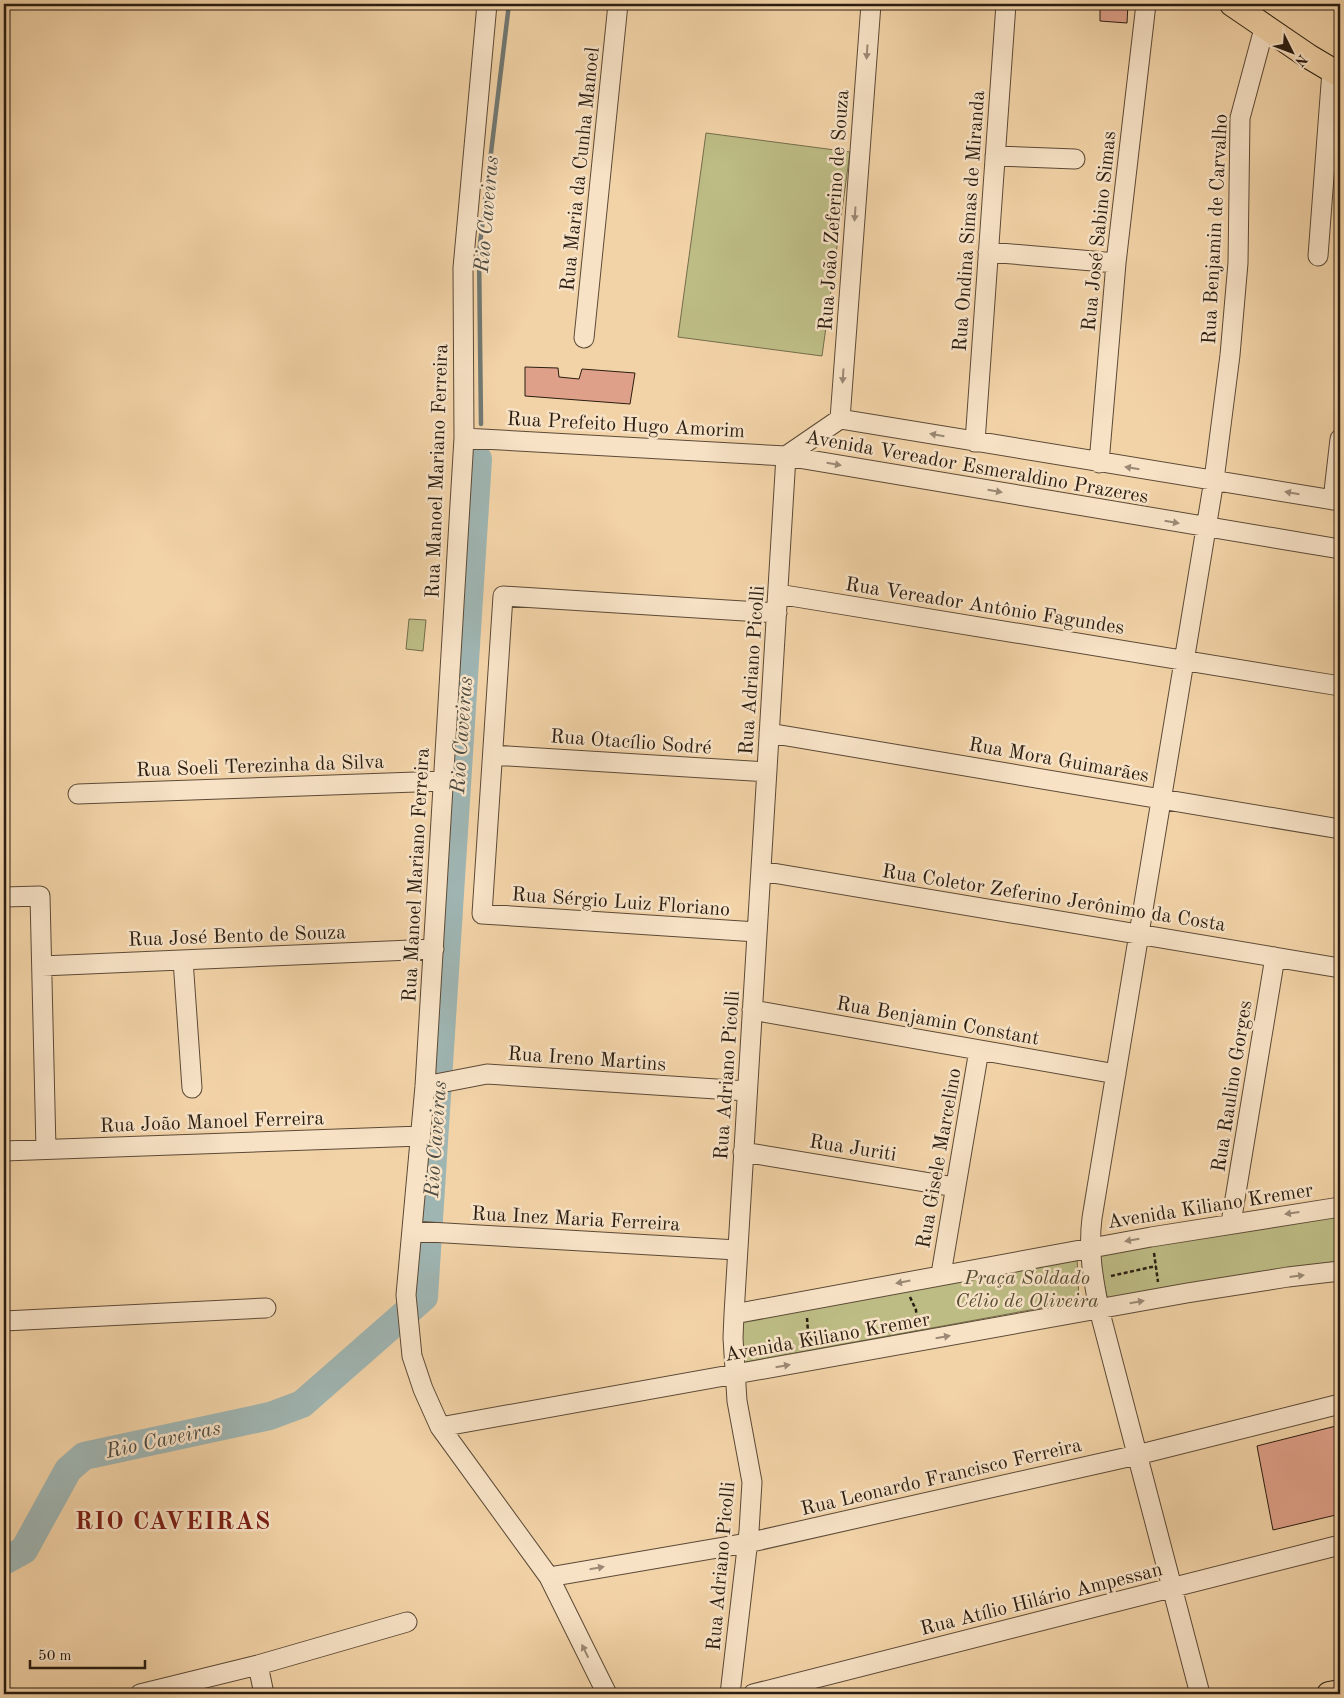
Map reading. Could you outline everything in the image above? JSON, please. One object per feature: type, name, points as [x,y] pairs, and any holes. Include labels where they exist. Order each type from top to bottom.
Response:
[{"type":"main road","points":[[1232,4],[1336,73]]},
{"type":"main road","points":[[1329,1694],[1340,1692]]},
{"type":"street","name":"Rua Manoel Mariano Ferreira","points":[[487,4],[463,268],[464,438],[427,1086],[421,1136],[415,1231],[406,1295],[410,1345],[417,1373],[440,1427],[549,1577],[607,1694]]},
{"type":"street","name":"Rua Maria da Cunha Manoel","points":[[584,338],[618,4]]},
{"type":"street","name":"Rua João Zeferino de Souza","points":[[840,419],[871,4]]},
{"type":"street","name":"Rua Ondina Simas de Miranda","points":[[975,442],[1006,4]]},
{"type":"street","name":"Rua José Sabino Simas","points":[[1099,463],[1116,263],[1146,4]]},
{"type":"street","name":"Rua Benjamin de Carvalho","points":[[1200,1694],[1099,1309],[1093,1280],[1090,1248],[1092,1218],[1214,480],[1230,355],[1238,263],[1240,118],[1265,25]]},
{"type":"street","points":[[1318,256],[1336,73]]},
{"type":"street","points":[[995,156],[1075,159]]},
{"type":"street","points":[[988,252],[1116,263]]},
{"type":"street","name":"Avenida Vereador Esmeraldino Prazeres","points":[[786,456],[840,419],[1099,463],[1336,500]]},
{"type":"street","name":"Rua Prefeito Hugo Amorim","points":[[464,438],[786,456]]},
{"type":"street","points":[[1336,500],[1340,439]]},
{"type":"street","name":"Avenida Vereador Esmeraldino Prazeres","points":[[786,456],[1340,549]]},
{"type":"street","name":"Rua Adriano Picolli","points":[[730,1694],[752,1482],[735,1375],[734,1314],[786,456]]},
{"type":"street","name":"Rua Vereador Antônio Fagundes","points":[[493,755],[503,596],[777,603],[1184,661],[1340,686]]},
{"type":"street","name":"Rua Mora Guimarães","points":[[769,733],[1340,829]]},
{"type":"street","name":"Rua Otacílio Sodré","points":[[493,755],[767,772]]},
{"type":"street","name":"Rua Sérgio Luiz Floriano","points":[[493,755],[482,914],[757,932]]},
{"type":"street","name":"Rua Soeli Terezinha da Silva","points":[[78,794],[444,782]]},
{"type":"street","name":"Rua Coletor Zeferino Jerônimo da Costa","points":[[761,871],[1340,968]]},
{"type":"street","points":[[4,897],[40,896],[46,1149]]},
{"type":"street","name":"Rua José Bento de Souza","points":[[42,966],[434,949]]},
{"type":"street","name":"Rua Raulino Gorges","points":[[1231,1223],[1275,957]]},
{"type":"street","points":[[183,960],[192,1088]]},
{"type":"street","name":"Rua Benjamin Constant","points":[[752,1010],[1116,1074]]},
{"type":"street","name":"Rua Gisele Marcelino","points":[[941,1274],[979,1050]]},
{"type":"street","name":"Rua Ireno Martins","points":[[427,1086],[487,1074],[747,1091]]},
{"type":"street","name":"Rua João Manoel Ferreira","points":[[4,1151],[421,1136]]},
{"type":"street","name":"Rua Juriti","points":[[744,1152],[956,1187]]},
{"type":"street","name":"Avenida Kiliano Kremer","points":[[734,1314],[941,1274],[1231,1223],[1340,1207]]},
{"type":"street","name":"Rua Inez Maria Ferreira","points":[[415,1231],[738,1250]]},
{"type":"street","name":"Avenida Kiliano Kremer","points":[[440,1427],[1160,1298],[1288,1277],[1340,1271]]},
{"type":"street","points":[[4,1320],[266,1308]]},
{"type":"street","name":"Rua Leonardo Francisco Ferreira","points":[[549,1577],[746,1543],[1137,1455],[1340,1404]]},
{"type":"street","name":"Rua Atílio Hilário Ampessan","points":[[753,1694],[1340,1545]]},
{"type":"street","points":[[140,1694],[258,1665],[407,1622]]},
{"type":"street","points":[[258,1665],[264,1694]]},
{"type":"path","points":[[1151,1237],[1160,1298]]},
{"type":"path","points":[[1093,1280],[1156,1266]]},
{"type":"path","points":[[896,1283],[909,1294],[916,1310],[917,1327],[911,1343]]},
{"type":"path","points":[[809,1300],[806,1315],[808,1332],[814,1346],[824,1359]]},
{"type":"green space","points":[[706,133],[850,152],[822,356],[678,337]]},
{"type":"green space","points":[[409,619],[426,620],[423,651],[406,649]]},
{"type":"green space","points":[[1340,1215],[1340,1264],[1108,1301],[1098,1255]]},
{"type":"green space","name":"Praça Soldado Célio de Oliveira","points":[[1077,1257],[1079,1301],[741,1363],[743,1319]]},
{"type":"building","points":[[1100,4],[1128,4],[1127,23],[1100,21]]},
{"type":"building","points":[[525,367],[558,368],[559,377],[579,379],[582,369],[635,373],[630,404],[525,396]]},
{"type":"building","points":[[1340,1425],[1340,1514],[1273,1530],[1257,1446]]},
{"type":"waterway","name":"Rio Caveiras","points":[[481,424],[479,252],[509,4]]},
{"type":"waterway","name":"Rio Caveiras","points":[[4,1561],[24,1550],[68,1470],[84,1456],[270,1416],[302,1404],[424,1297],[478,459]]},
{"type":"district","name":"RIO CAVEIRAS","points":[[173,1520]]}]
